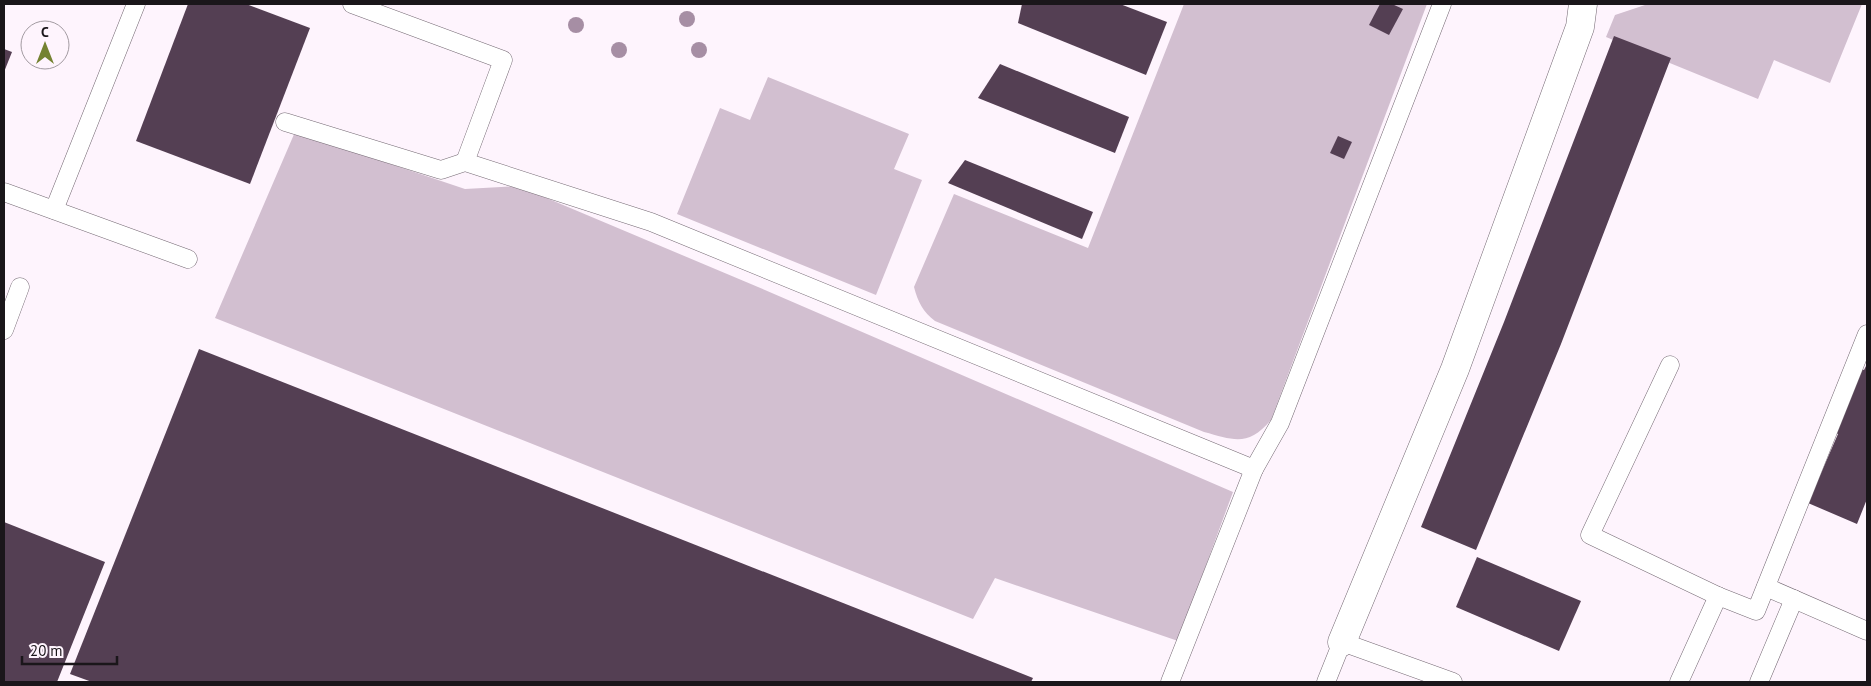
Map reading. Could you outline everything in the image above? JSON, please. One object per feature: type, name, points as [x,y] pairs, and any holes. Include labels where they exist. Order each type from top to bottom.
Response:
[{"type":"street","points":[[1342,642],[1455,369],[1581,15],[1601,4]]},
{"type":"lane","points":[[54,210],[136,4]]},
{"type":"lane","points":[[352,4],[503,60],[465,162]]},
{"type":"lane","points":[[1170,682],[1254,469],[1280,423],[1442,4]]},
{"type":"lane","points":[[285,122],[441,170],[465,162],[651,222],[1254,469]]},
{"type":"lane","points":[[4,192],[188,259]]},
{"type":"lane","points":[[4,330],[20,287]]},
{"type":"lane","points":[[1670,364],[1590,535],[1718,596],[1756,611],[1867,334]]},
{"type":"lane","points":[[1766,587],[1867,631]]},
{"type":"lane","points":[[1680,682],[1718,596]]},
{"type":"lane","points":[[1760,682],[1794,599]]},
{"type":"lane","points":[[1326,682],[1342,642],[1453,682]]},
{"type":"shaded area","points":[[1184,4],[1427,4],[1271,420],[1263,429],[1248,438],[1232,439],[1204,432],[935,321],[921,306],[914,287],[954,194],[1088,248]]},
{"type":"shaded area","points":[[1648,4],[1862,4],[1830,83],[1774,60],[1758,99],[1606,37],[1615,15]]},
{"type":"shaded area","points":[[768,77],[909,134],[894,169],[922,180],[876,295],[677,214],[720,108],[750,120]]},
{"type":"shaded area","points":[[295,132],[465,189],[518,186],[758,287],[1233,492],[1178,641],[995,578],[973,619],[215,318]]},
{"type":"building","points":[[188,4],[246,4],[310,28],[250,184],[136,141]]},
{"type":"building","points":[[1022,4],[1120,4],[1167,22],[1146,75],[1018,23]]},
{"type":"building","points":[[1380,4],[1392,4],[1403,9],[1389,35],[1369,25]]},
{"type":"building","points":[[1614,36],[1671,58],[1561,344],[1476,550],[1421,527],[1504,322]]},
{"type":"building","points":[[4,49],[12,52],[4,72]]},
{"type":"building","points":[[1000,64],[1129,117],[1115,153],[978,98]]},
{"type":"building","points":[[1338,136],[1352,142],[1344,159],[1330,153]]},
{"type":"building","points":[[965,160],[1093,212],[1082,239],[948,183]]},
{"type":"building","points":[[199,349],[1033,678],[1031,682],[92,682],[70,674]]},
{"type":"building","points":[[1867,364],[1867,499],[1857,524],[1808,503],[1838,434],[1833,431],[1859,368],[1864,370]]},
{"type":"building","points":[[4,522],[105,562],[57,682],[4,682]]},
{"type":"building","points":[[1477,557],[1581,601],[1559,651],[1456,607]]}]
